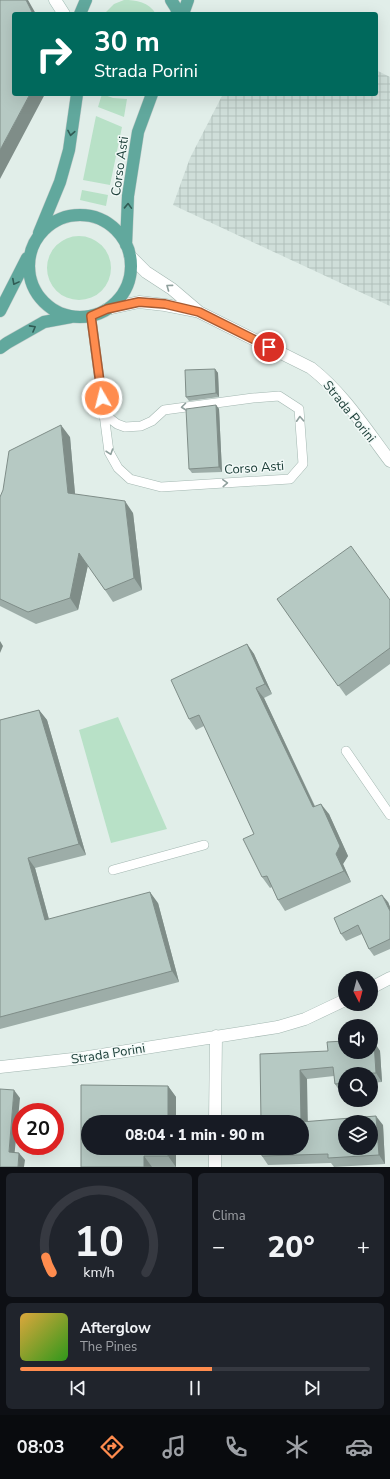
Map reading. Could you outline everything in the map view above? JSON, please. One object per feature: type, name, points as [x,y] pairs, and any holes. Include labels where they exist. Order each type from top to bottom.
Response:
[{"type":"main road","points":[[81,12],[86,0]]},
{"type":"main road","points":[[171,0],[177,12]]},
{"type":"main road","points":[[184,12],[188,0]]},
{"type":"main road","points":[[0,311],[38,237],[60,182],[69,150],[77,96]]},
{"type":"main road","name":"Corso Asti","points":[[128,251],[128,196],[135,160],[138,132],[151,96]]},
{"type":"main road","points":[[0,348],[44,322],[91,316],[107,309],[119,299],[127,286],[131,271],[128,251],[118,232],[106,222],[92,217],[77,215],[62,218],[48,225],[38,237]]},
{"type":"main road","points":[[30,254],[28,271],[33,287],[43,302],[57,312],[74,317]]},
{"type":"street","points":[[55,0],[63,12]]},
{"type":"street","name":"Strada Porini","points":[[128,251],[146,272],[172,289],[199,312]]},
{"type":"street","name":"Strada Porini","points":[[107,309],[139,302],[165,304],[199,312],[311,368],[340,394],[390,461]]},
{"type":"street","points":[[378,984],[390,978]]},
{"type":"street","name":"Strada Porini","points":[[0,1067],[82,1058],[278,1027],[304,1019],[338,1003]]},
{"type":"street","points":[[215,1115],[216,1036]]},
{"type":"street","points":[[215,1155],[215,1167]]},
{"type":"lane","name":"Corso Asti","points":[[91,316],[109,452],[118,468],[130,479],[161,487],[290,480],[303,464],[299,409],[279,396],[164,410],[152,421],[141,426],[125,427],[117,424],[104,414]]},
{"type":"lane","points":[[346,751],[390,815]]},
{"type":"lane","points":[[113,870],[204,845]]},
{"type":"shaded area","points":[[378,71],[390,77],[390,306],[173,205],[190,158],[222,96],[378,96]]},
{"type":"green space","points":[[124,0],[133,0],[146,4],[154,12],[106,12],[114,4]]},
{"type":"green space","points":[[101,96],[127,99],[124,117],[98,107]]},
{"type":"green space","points":[[96,116],[122,127],[110,185],[83,180]]},
{"type":"green space","points":[[82,190],[108,195],[106,206],[80,200]]},
{"type":"green space","points":[[79,236],[97,242],[105,250],[111,268],[105,286],[97,294],[79,300],[61,294],[53,286],[47,268],[53,250],[61,242]]},
{"type":"green space","points":[[118,717],[167,829],[111,843],[79,730]]},
{"type":"building","points":[[0,0],[26,0],[32,12],[12,12],[12,96],[29,96],[0,150]]},
{"type":"building","points":[[215,369],[216,393],[186,397],[185,370]]},
{"type":"building","points":[[216,405],[219,467],[189,469],[186,409]]},
{"type":"building","points":[[61,425],[68,493],[125,501],[134,578],[105,590],[79,553],[70,598],[28,612],[0,599],[0,497],[3,490],[9,451]]},
{"type":"building","points":[[351,546],[390,600],[390,648],[338,686],[277,599]]},
{"type":"building","points":[[247,644],[265,684],[256,688],[313,807],[321,804],[340,846],[336,854],[344,871],[278,900],[267,876],[262,877],[243,839],[254,834],[199,715],[189,719],[171,680]]},
{"type":"building","points":[[39,710],[79,844],[28,858],[45,920],[150,892],[172,971],[0,1017],[0,720]]},
{"type":"building","points":[[382,895],[390,911],[390,939],[369,949],[358,925],[341,934],[334,918]]},
{"type":"building","points":[[338,1041],[338,1059],[375,1059],[376,1067],[338,1067],[338,1084],[335,1084],[333,1067],[300,1070],[301,1115],[261,1115],[260,1054],[328,1051],[327,1042]]},
{"type":"building","points":[[81,1085],[168,1086],[168,1115],[81,1115]]},
{"type":"building","points":[[0,1089],[14,1090],[9,1152],[12,1152],[12,1155],[19,1155],[18,1167],[0,1167]]},
{"type":"building","points":[[338,1119],[338,1155],[378,1155],[378,1142],[379,1155],[328,1158],[328,1154],[309,1155],[309,1121]]},
{"type":"building","points":[[81,1155],[168,1155],[144,1156],[144,1167],[81,1167]]},
{"type":"building","points":[[262,1155],[295,1155],[262,1156]]},
{"type":"route","points":[[102,398],[91,316],[107,309],[139,302],[165,304],[199,312],[269,347]]}]
